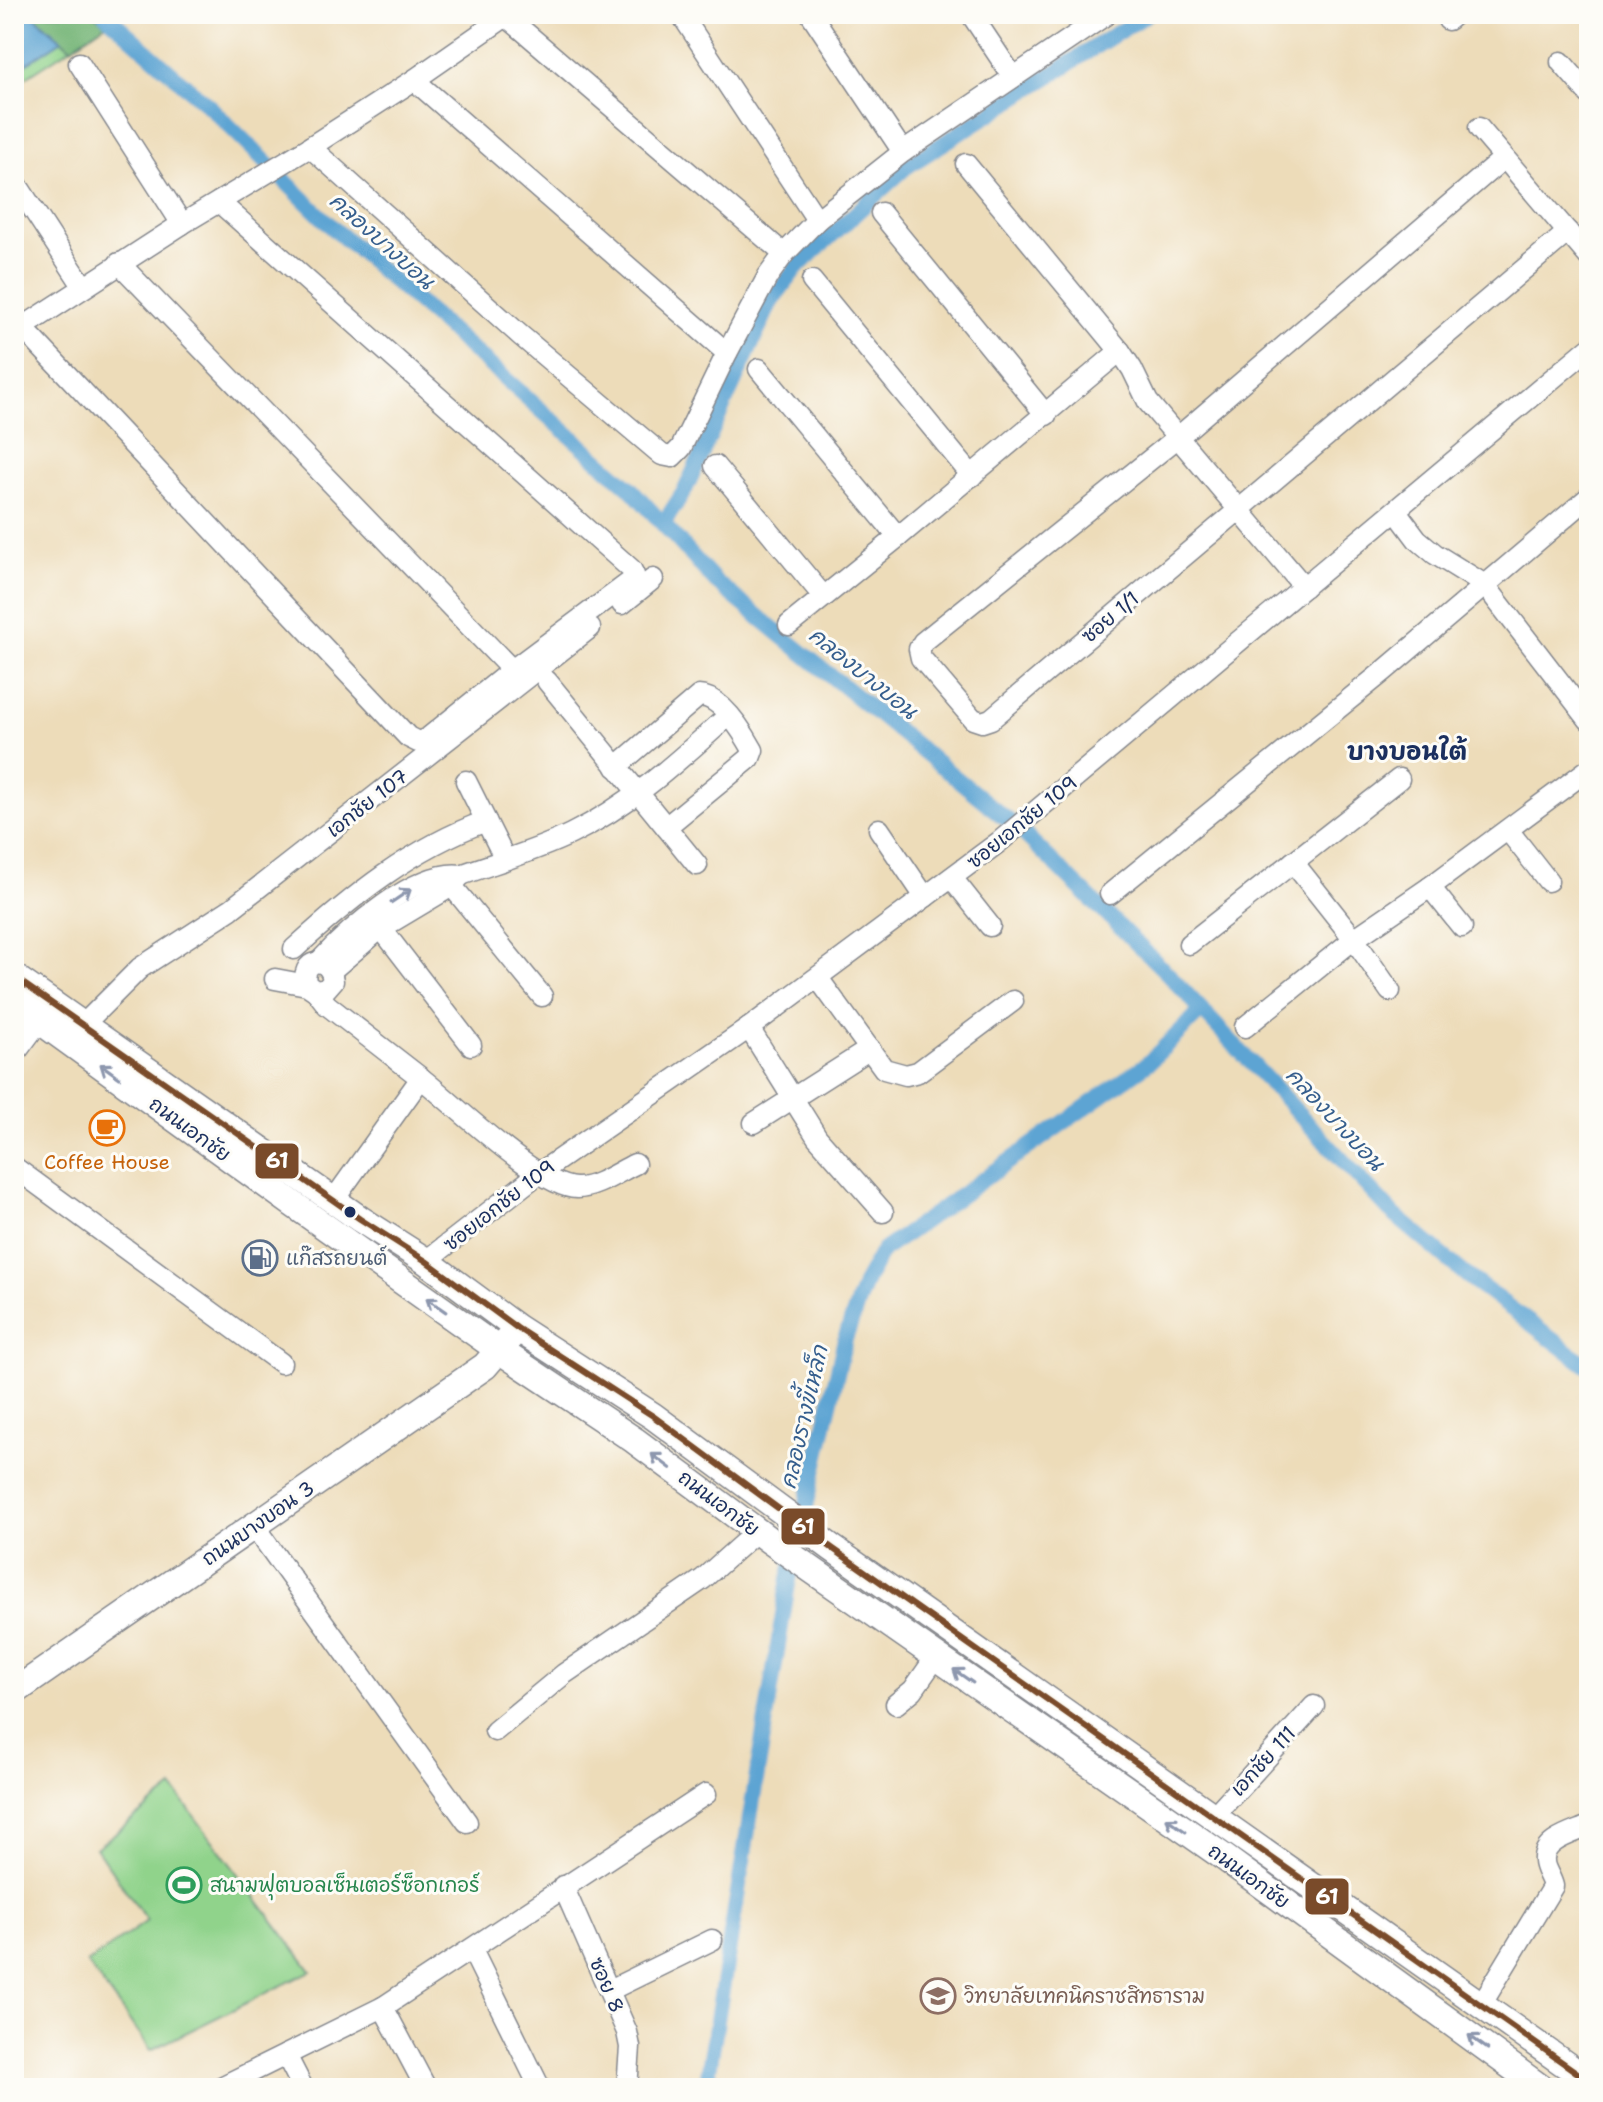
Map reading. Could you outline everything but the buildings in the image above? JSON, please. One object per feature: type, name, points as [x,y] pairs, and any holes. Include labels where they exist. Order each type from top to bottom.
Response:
[{"type":"main road","name":"ถนนเอกชัย","points":[[14,977],[82,1026],[219,1136],[499,1350],[634,1440],[763,1536],[1225,1858],[1541,2088]]},
{"type":"main road","name":"ถนนเอกชัย","points":[[14,1002],[219,1136],[333,1201],[426,1261],[517,1328],[653,1416],[832,1548],[1589,2081]]},
{"type":"main road","name":"ถนนบางบอน 3","points":[[14,1692],[485,1366],[517,1328]]},
{"type":"street","points":[[681,14],[817,220]]},
{"type":"street","points":[[811,14],[903,152]]},
{"type":"street","points":[[971,14],[1013,77]]},
{"type":"street","points":[[303,152],[662,455],[672,457],[681,448],[768,276],[784,254],[817,220],[903,152],[1107,14]]},
{"type":"street","points":[[219,202],[631,569],[634,575],[630,582],[512,670],[428,738],[418,742],[408,737],[18,330],[119,263],[252,180],[303,152],[508,15],[784,254]]},
{"type":"street","points":[[1561,62],[1589,94]]},
{"type":"street","points":[[79,63],[182,224]]},
{"type":"street","points":[[414,80],[727,353]]},
{"type":"street","points":[[1479,128],[1589,257]]},
{"type":"street","points":[[1177,438],[1504,158]]},
{"type":"street","points":[[966,164],[1120,351],[1148,402],[1304,587]]},
{"type":"street","points":[[14,180],[83,286]]},
{"type":"street","points":[[881,213],[1046,415]]},
{"type":"street","name":"ซอย 1/1","points":[[1177,438],[923,642],[919,649],[921,658],[973,719],[982,722],[991,719],[1568,232]]},
{"type":"street","points":[[119,263],[512,670]]},
{"type":"street","points":[[812,281],[972,476]]},
{"type":"street","name":"ซอยเอกชัย 109","points":[[426,1261],[538,1174],[749,1028],[999,842],[1589,348]]},
{"type":"street","points":[[789,625],[1120,351]]},
{"type":"street","points":[[759,369],[898,537]]},
{"type":"street","points":[[715,466],[823,596]]},
{"type":"street","points":[[1110,894],[1589,497]]},
{"type":"street","points":[[1396,511],[1426,546],[1485,585],[1589,720]]},
{"type":"street","name":"เอกชัย 107","points":[[82,1026],[140,968],[231,909],[653,579]]},
{"type":"street","points":[[547,681],[697,865]]},
{"type":"street","points":[[616,767],[699,696],[711,698],[728,716],[753,750],[750,758],[666,827]]},
{"type":"street","points":[[275,979],[326,989],[333,981],[325,966],[375,922],[453,878],[569,836],[637,794],[728,716]]},
{"type":"street","points":[[1245,1027],[1354,939],[1587,775]]},
{"type":"street","points":[[1189,944],[1399,779]]},
{"type":"street","points":[[466,781],[505,859]]},
{"type":"street","points":[[294,949],[342,905],[396,866],[442,840],[486,821]]},
{"type":"street","points":[[879,829],[925,897]]},
{"type":"street","points":[[1508,830],[1548,881]]},
{"type":"street","points":[[1293,862],[1354,939],[1390,991]]},
{"type":"street","points":[[453,878],[542,996]]},
{"type":"street","points":[[952,878],[990,926]]},
{"type":"street","points":[[1430,887],[1462,927]]},
{"type":"street","points":[[375,922],[471,1045]]},
{"type":"street","points":[[818,978],[884,1069],[906,1075],[918,1072],[1013,1001]]},
{"type":"street","points":[[311,988],[327,1005],[538,1174],[565,1187],[582,1188],[635,1164]]},
{"type":"street","points":[[14,1055],[40,1020]]},
{"type":"street","points":[[749,1028],[791,1099],[838,1163],[883,1212]]},
{"type":"street","points":[[754,1123],[870,1049]]},
{"type":"street","points":[[333,1201],[421,1078]]},
{"type":"street","points":[[14,1167],[281,1363]]},
{"type":"street","points":[[254,1526],[467,1822]]},
{"type":"street","points":[[495,1731],[564,1674],[763,1536]]},
{"type":"street","points":[[896,1704],[913,1690],[936,1657]]},
{"type":"street","name":"เอกชัย 111","points":[[1213,1817],[1314,1706]]},
{"type":"street","points":[[219,2088],[383,2007],[706,1794]]},
{"type":"street","points":[[1481,2005],[1553,1886],[1543,1864],[1544,1853],[1550,1844],[1589,1826]]},
{"type":"street","name":"ซอย 8","points":[[563,1886],[610,1990],[630,2047],[623,2086]]},
{"type":"street","points":[[610,1990],[712,1940]]},
{"type":"street","points":[[472,1950],[540,2088]]},
{"type":"street","points":[[383,2007],[426,2088]]},
{"type":"street","points":[[286,2055],[303,2088]]},
{"type":"green space","points":[[32,14],[93,14],[106,24],[71,48]]},
{"type":"green space","points":[[62,40],[71,48],[14,85],[14,72]]},
{"type":"green space","name":"สนามฟุตบอลเซ็นเตอร์ซ็อกเกอร์","points":[[173,1788],[311,1971],[151,2050],[87,1963],[147,1921],[96,1848]]},
{"type":"water","points":[[14,14],[32,14],[62,40],[14,72]]},
{"type":"waterway","name":"คลองบางบอน","points":[[105,14],[211,108],[333,228],[630,488],[716,582],[1021,831],[1168,974],[1390,1211],[1466,1275],[1589,1367]]},
{"type":"waterway","points":[[663,524],[685,490],[771,302],[796,268],[906,167],[1147,14]]},
{"type":"waterway","name":"คลองรางขี้เหล็ก","points":[[706,2088],[788,1584],[845,1339],[865,1282],[882,1251],[1148,1063],[1201,1011]]},
{"type":"transit line","name":"61","points":[[14,977],[360,1219],[426,1261],[517,1328],[653,1416],[832,1548],[1589,2081]]},
{"type":"place","name":"Coffee House","points":[[107,1128]]},
{"type":"place","name":"แก๊สรถยนต์","points":[[260,1258]]},
{"type":"place","name":"สนามฟุตบอลเซ็นเตอร์ซ็อกเกอร์","points":[[184,1885]]},
{"type":"place","name":"วิทยาลัยเทคนิคราชสิทธาราม","points":[[938,1996]]},
{"type":"district","name":"บางบอนใต้","points":[[1407,752]]}]
